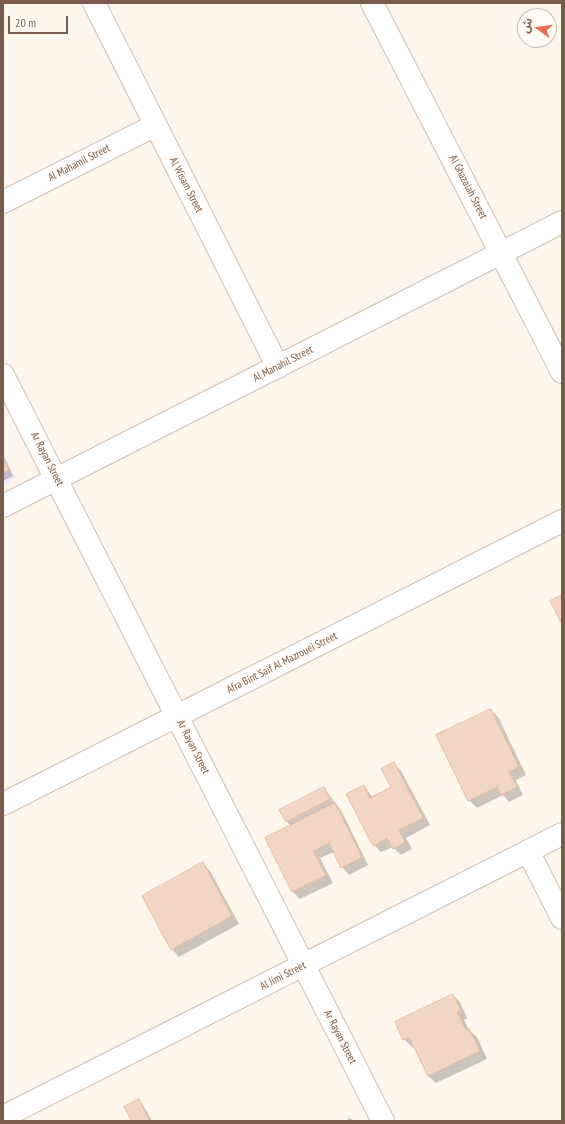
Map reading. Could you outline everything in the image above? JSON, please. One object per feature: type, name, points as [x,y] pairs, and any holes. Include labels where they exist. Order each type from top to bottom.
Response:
[{"type":"street","name":"Al Wisam Street","points":[[94,3],[278,366]]},
{"type":"street","name":"Al Ghazalah Street","points":[[372,3],[562,372]]},
{"type":"street","name":"Al Mahamil Street","points":[[3,202],[156,125]]},
{"type":"street","name":"Al Manahil Street","points":[[3,506],[562,222]]},
{"type":"street","name":"Ar Rayan Street","points":[[3,374],[383,1121]]},
{"type":"street","name":"Afra Bint Saif Al Mazrouei Street","points":[[3,804],[562,521]]},
{"type":"street","name":"Al Jimi Street","points":[[3,1117],[562,834]]},
{"type":"street","points":[[528,851],[562,918]]},
{"type":"shaded area","points":[[3,453],[16,478],[3,485]]},
{"type":"building","points":[[3,458],[9,470],[3,473]]},
{"type":"building","points":[[562,595],[562,624],[550,601]]},
{"type":"building","points":[[491,709],[519,767],[509,772],[517,787],[501,795],[497,787],[468,801],[436,735]]},
{"type":"building","points":[[394,762],[423,818],[399,830],[405,842],[393,849],[387,838],[373,846],[346,794],[364,785],[370,798],[391,787],[381,769]]},
{"type":"building","points":[[324,787],[330,799],[286,822],[279,810]]},
{"type":"building","points":[[335,803],[362,857],[341,868],[329,843],[313,851],[326,875],[292,892],[265,838]]},
{"type":"building","points":[[203,862],[232,916],[171,950],[142,896]]},
{"type":"building","points":[[453,994],[461,1010],[457,1012],[466,1030],[469,1029],[480,1051],[428,1076],[409,1037],[403,1040],[395,1022]]},
{"type":"building","points":[[139,1099],[150,1121],[132,1121],[124,1107]]}]
